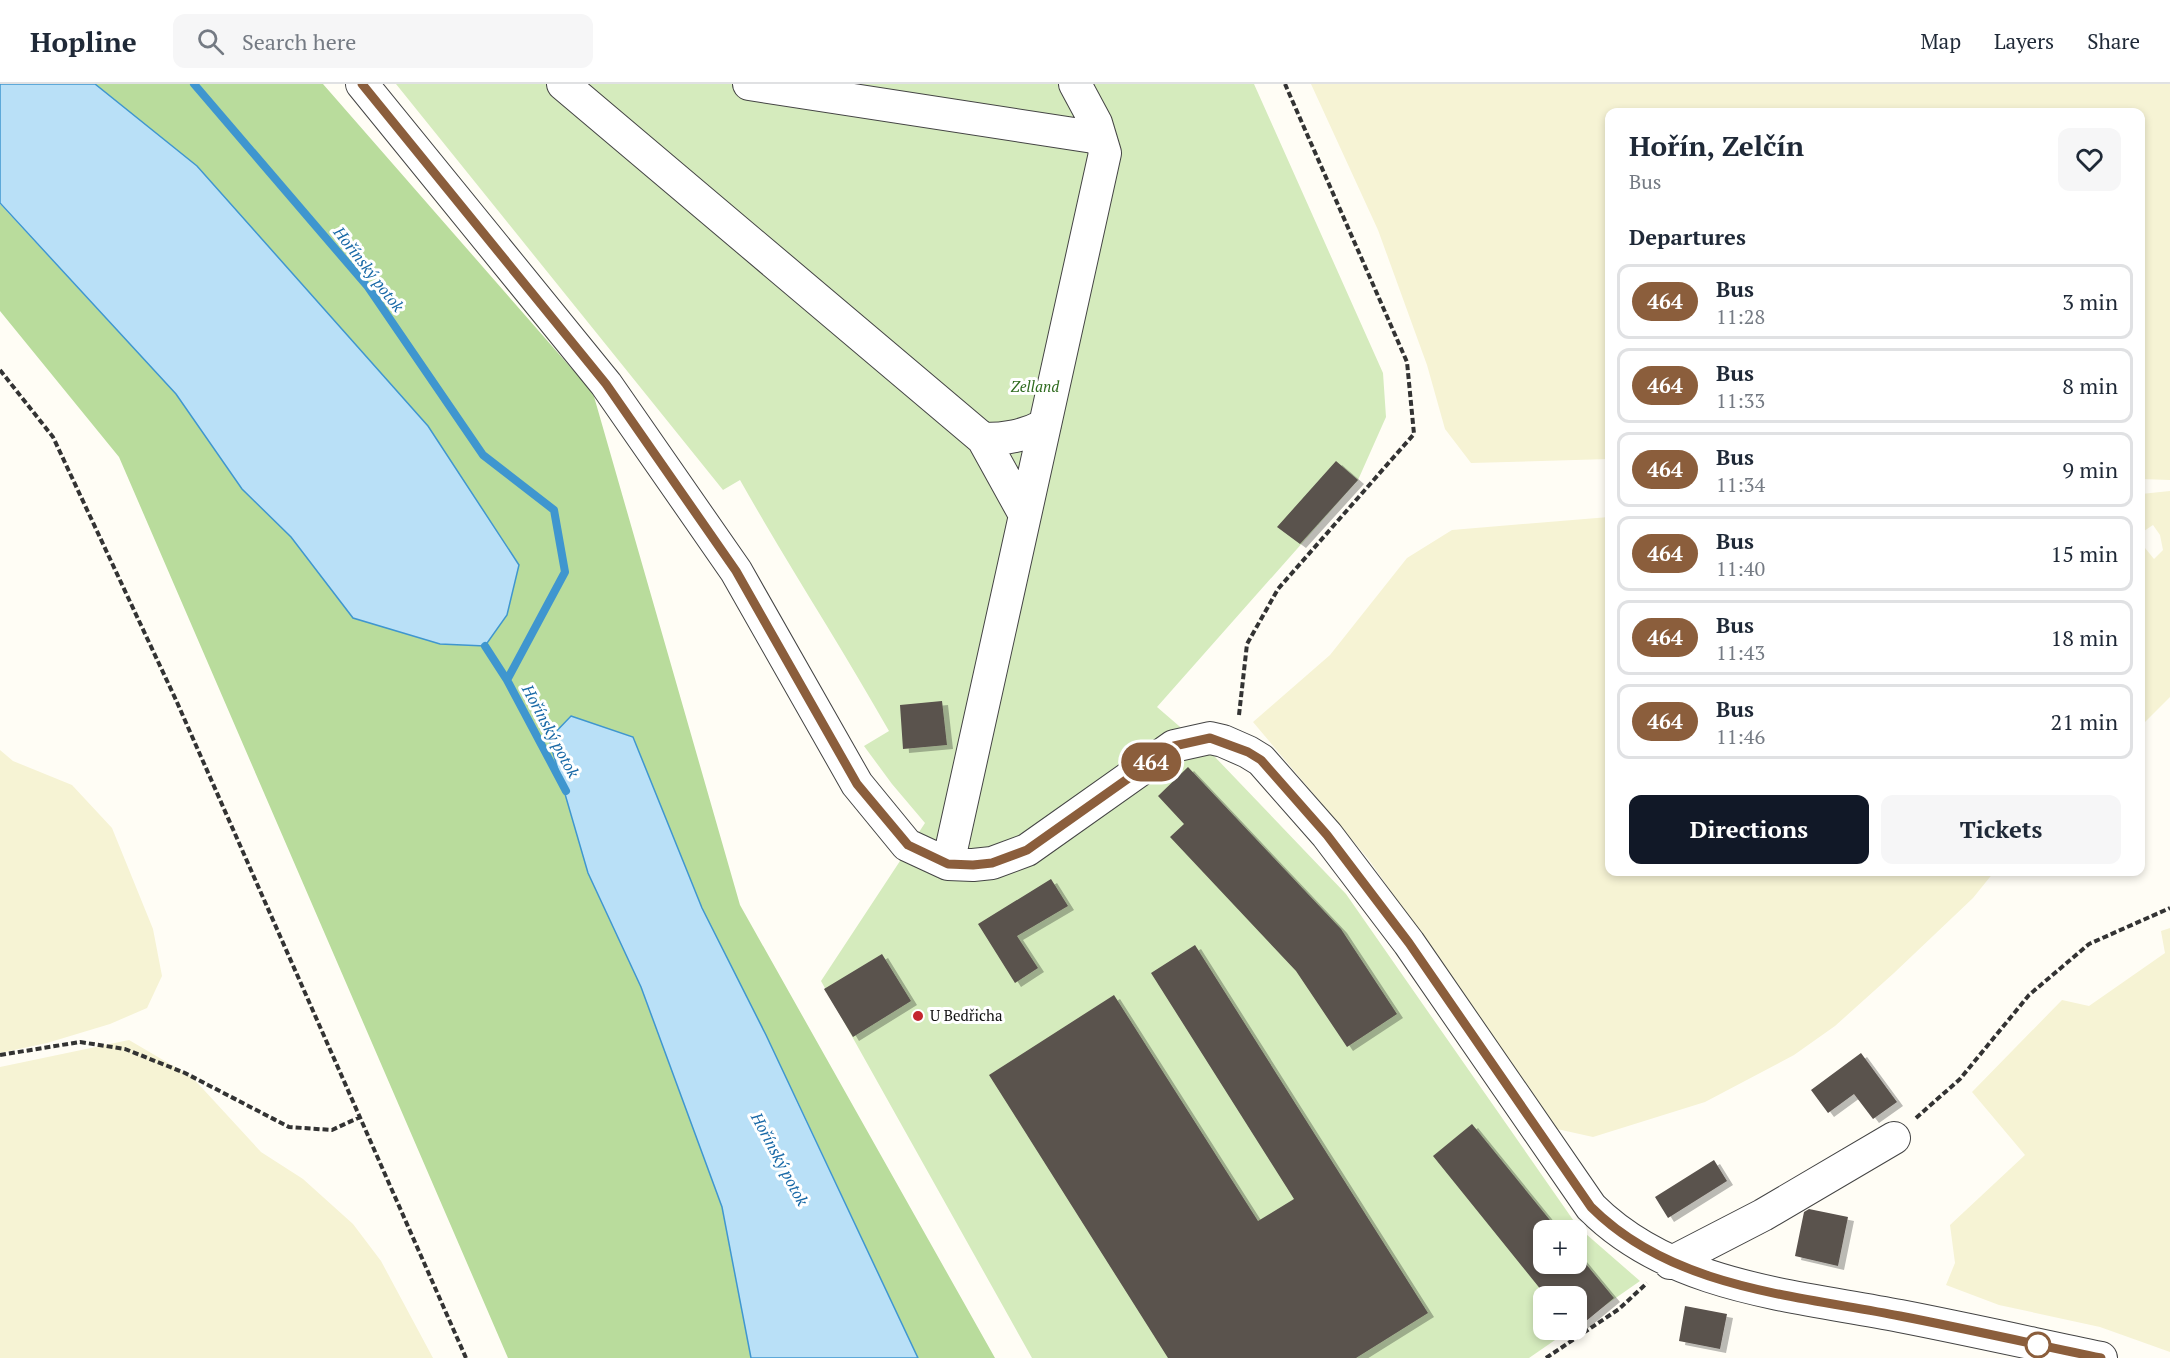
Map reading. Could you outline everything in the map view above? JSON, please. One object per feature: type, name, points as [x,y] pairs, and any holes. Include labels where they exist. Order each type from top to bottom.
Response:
[{"type":"street","points":[[362,84],[606,384],[736,571],[857,784],[908,845],[948,864],[992,863],[1027,850],[1174,746],[1210,738],[1235,746],[1261,760],[1327,835],[1409,943],[1591,1207],[1611,1227],[1638,1247],[1670,1263],[1750,1288],[2101,1358]]},
{"type":"street","points":[[563,84],[983,439],[1025,515]]},
{"type":"street","points":[[749,84],[1100,138]]},
{"type":"street","points":[[948,864],[1105,153],[1075,84]]},
{"type":"street","points":[[983,439],[1005,439],[1026,434],[1045,425]]},
{"type":"street","points":[[1670,1263],[1763,1215],[1894,1138]]},
{"type":"path","points":[[1235,746],[1247,644],[1278,589],[1414,434],[1407,362],[1285,84]]},
{"type":"path","points":[[0,370],[53,437],[176,700],[466,1358]]},
{"type":"path","points":[[1894,1138],[1960,1079],[2029,994],[2089,944],[2170,908]]},
{"type":"path","points":[[0,1055],[80,1042],[125,1049],[185,1073],[289,1127],[332,1130],[360,1117]]},
{"type":"path","points":[[1546,1358],[1619,1309],[1670,1263]]},
{"type":"shaded area","points":[[1311,84],[2170,84],[2170,480],[2145,479],[2145,108],[1605,108],[1605,459],[1471,463],[1445,429],[1427,365],[1378,230]]},
{"type":"shaded area","points":[[2170,491],[2170,697],[2145,722],[2145,548],[2154,559],[2163,550],[2160,535],[2153,525],[2145,530],[2145,494]]},
{"type":"shaded area","points":[[1605,517],[1605,876],[1991,876],[1973,898],[1894,973],[1835,1026],[1794,1055],[1705,1102],[1593,1137],[1557,1129],[1369,860],[1253,722],[1330,655],[1407,558],[1452,530]]},
{"type":"shaded area","points":[[0,750],[13,761],[72,785],[112,828],[153,929],[162,976],[147,1008],[110,1024],[47,1043],[0,1053]]},
{"type":"shaded area","points":[[2170,928],[2170,1352],[2100,1327],[1999,1305],[1946,1285],[1955,1263],[1950,1225],[2025,1155],[1972,1092],[2062,1000],[2089,1006],[2165,953],[2161,931]]},
{"type":"shaded area","points":[[129,1040],[192,1077],[261,1152],[303,1179],[353,1224],[381,1261],[433,1358],[0,1358],[0,1067]]},
{"type":"green space","points":[[95,84],[323,84],[593,393],[740,905],[995,1358],[918,1358],[799,1104],[702,908],[633,737],[588,873],[641,987],[722,1207],[751,1358],[508,1358],[119,457],[0,311],[0,204],[176,394],[242,489],[291,537],[353,618],[519,565],[428,426],[197,166]]},
{"type":"green space","name":"Zelland","points":[[396,84],[1254,84],[1383,373],[1386,417],[1358,480],[1157,707],[1215,757],[1346,894],[1573,1220],[1533,1220],[1533,1274],[1587,1274],[1587,1235],[1640,1281],[1587,1318],[1587,1286],[1533,1286],[1533,1340],[1555,1340],[1529,1358],[1032,1358],[821,981],[925,823],[864,746],[889,731],[740,480],[723,490]]},
{"type":"water","points":[[0,84],[95,84],[197,166],[428,426],[519,565],[507,615],[485,646],[440,644],[353,618],[291,537],[242,489],[176,394],[0,203]]},
{"type":"water","points":[[571,716],[633,737],[702,908],[766,1035],[918,1358],[751,1358],[722,1207],[641,987],[588,873],[549,739]]},
{"type":"building","points":[[1336,461],[1358,480],[1300,544],[1277,527]]},
{"type":"building","points":[[942,701],[947,745],[903,749],[900,705]]},
{"type":"building","points":[[1188,767],[1341,929],[1397,1014],[1347,1047],[1296,971],[1170,837],[1184,824],[1158,796]]},
{"type":"building","points":[[1051,879],[1068,906],[1017,936],[1038,968],[1015,983],[978,924]]},
{"type":"building","points":[[1195,945],[1428,1313],[1356,1358],[1168,1358],[989,1075],[1114,995],[1258,1221],[1294,1199],[1151,973]]},
{"type":"building","points":[[882,954],[911,1001],[853,1037],[824,989]]},
{"type":"building","points":[[1861,1053],[1897,1102],[1873,1119],[1854,1094],[1828,1113],[1811,1090]]},
{"type":"building","points":[[1472,1124],[1550,1220],[1533,1220],[1533,1274],[1587,1274],[1587,1265],[1614,1298],[1587,1320],[1587,1286],[1538,1286],[1433,1156]]},
{"type":"building","points":[[1714,1160],[1727,1181],[1668,1218],[1655,1197]]},
{"type":"building","points":[[1809,1209],[1848,1217],[1838,1266],[1795,1256],[1804,1212]]},
{"type":"building","points":[[1685,1306],[1727,1314],[1720,1349],[1679,1341]]},
{"type":"waterway","name":"Hořínský potok","points":[[194,84],[368,287],[483,455],[554,510],[565,572],[507,680],[566,791]]},
{"type":"waterway","points":[[485,646],[507,680]]},
{"type":"bus line","name":"464","points":[[362,84],[379,102],[606,384],[736,571],[857,784],[908,845],[948,864],[973,865],[1010,858],[1027,850],[1174,746],[1186,741],[1210,738],[1235,746],[1261,760],[1327,835],[1409,943],[1591,1207],[1611,1227],[1638,1247],[1670,1263],[1750,1288],[1900,1316],[2101,1358]]},
{"type":"place","name":"U Bedřicha","points":[[918,1016]]}]
